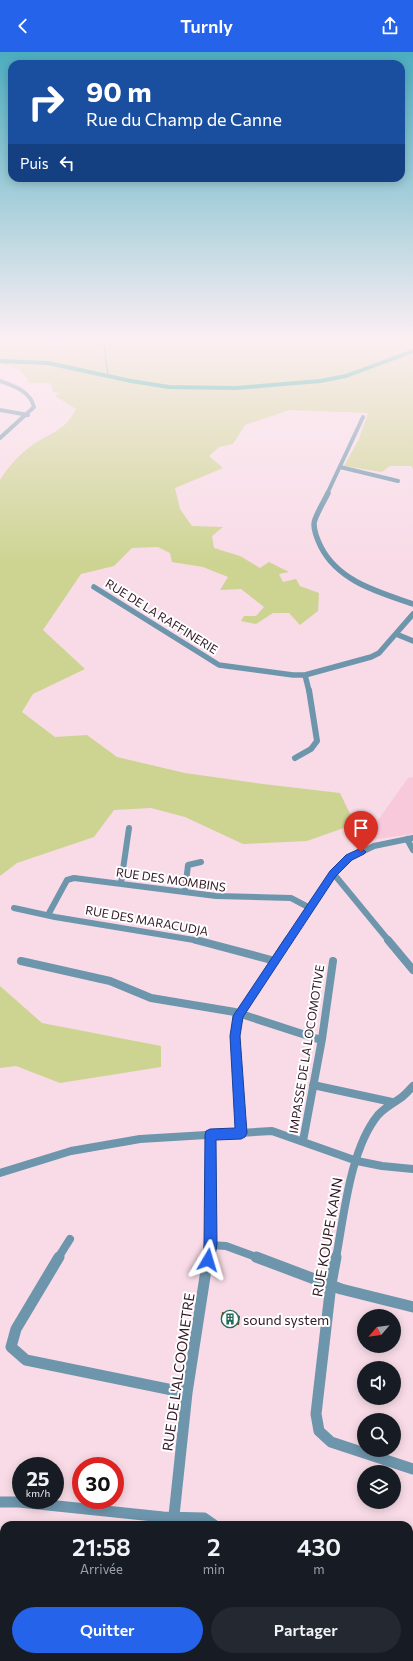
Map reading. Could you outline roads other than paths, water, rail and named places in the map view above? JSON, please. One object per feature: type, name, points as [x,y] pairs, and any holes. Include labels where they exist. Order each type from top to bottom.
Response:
[{"type":"street","points":[[17,413],[28,415]]},
{"type":"street","points":[[0,438],[28,415]]},
{"type":"street","points":[[363,417],[314,522],[315,534],[319,544],[334,567],[346,577],[359,585],[413,604]]},
{"type":"street","points":[[340,467],[398,481]]},
{"type":"street","name":"RUE DE LA RAFFINERIE","points":[[94,587],[219,665],[252,671],[305,675],[371,657],[379,653],[413,614]]},
{"type":"street","points":[[396,634],[413,641]]},
{"type":"street","points":[[295,758],[311,750],[317,741],[310,694],[305,675]]},
{"type":"street","points":[[121,883],[128,828]]},
{"type":"street","points":[[241,1133],[235,1036],[240,1014],[333,873],[349,858],[374,846],[410,838],[413,850]]},
{"type":"street","points":[[184,891],[188,865],[200,862]]},
{"type":"street","points":[[333,873],[413,970]]},
{"type":"street","name":"RUE DES MOMBINS","points":[[48,915],[67,880],[70,878],[121,883],[228,898],[291,898],[310,908]]},
{"type":"street","name":"RUE DES MARACUDJA","points":[[14,908],[48,915],[55,918],[196,940],[275,961]]},
{"type":"street","points":[[21,961],[110,981],[151,998],[240,1014],[321,1040]]},
{"type":"street","name":"IMPASSE DE LA LOCOMOTIVE","points":[[302,1141],[321,1040],[333,961]]},
{"type":"street","points":[[313,1085],[392,1102]]},
{"type":"street","name":"RUE KOUPE KANN","points":[[413,1086],[402,1097],[392,1102],[378,1115],[366,1134],[352,1173],[331,1284],[316,1414],[319,1431],[331,1442],[413,1469]]},
{"type":"street","points":[[0,1173],[71,1151],[140,1139],[272,1131],[357,1161],[382,1166],[413,1169]]},
{"type":"street","name":"RUE DE L'ALCOOMETRE","points":[[173,1521],[187,1393],[210,1245],[210,1135]]},
{"type":"street","points":[[70,1239],[16,1329],[11,1347],[26,1360],[187,1393]]},
{"type":"street","points":[[210,1245],[226,1246],[341,1289],[413,1307]]},
{"type":"street","points":[[0,1502],[19,1502],[173,1521],[204,1518],[208,1521]]},
{"type":"place","name":"sound system","points":[[230,1319]]}]
